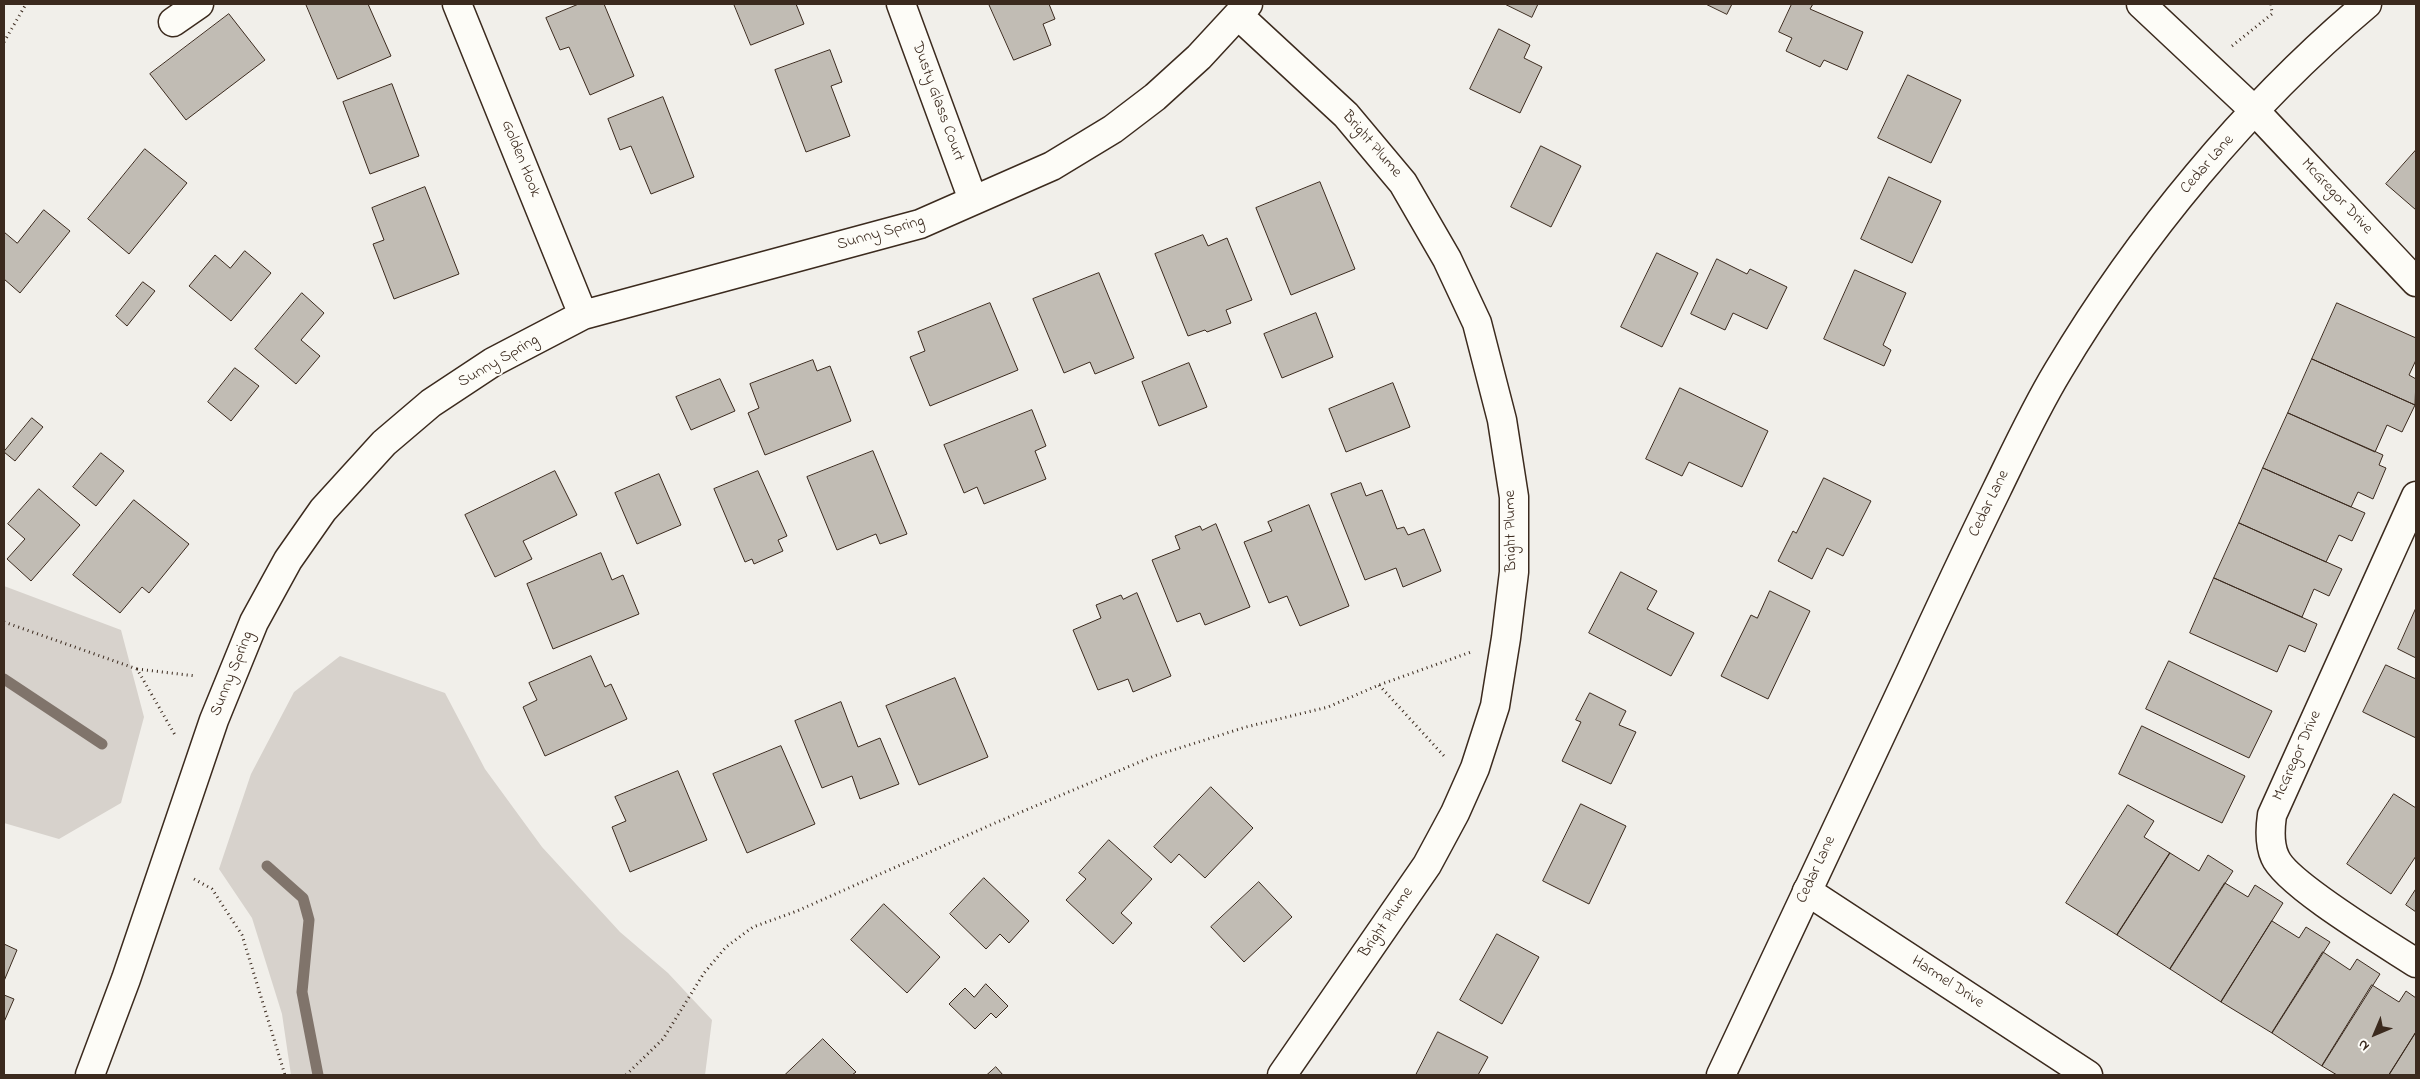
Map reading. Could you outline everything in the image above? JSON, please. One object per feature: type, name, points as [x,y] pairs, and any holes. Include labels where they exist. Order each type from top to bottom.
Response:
[{"type":"street","points":[[173,22],[200,4]]},
{"type":"street","name":"Golden Hook","points":[[457,4],[583,315]]},
{"type":"street","name":"Dusty Glass Court","points":[[901,4],[973,200]]},
{"type":"street","name":"McGregor Drive","points":[[2141,4],[2255,111],[2416,282]]},
{"type":"street","name":"Cedar Lane","points":[[1721,1075],[1969,547],[2035,412],[2058,371],[2114,284],[2155,226],[2255,111],[2319,45],[2367,4]]},
{"type":"street","name":"Sunny Spring","points":[[90,1075],[126,979],[229,680],[254,622],[288,560],[323,510],[384,443],[431,403],[493,362],[583,315],[920,224],[973,200],[1007,188],[1052,166],[1114,129],[1155,97],[1199,57],[1243,10]]},
{"type":"street","name":"Bright Plume","points":[[1243,10],[1346,115],[1403,183],[1447,259],[1477,323],[1502,420],[1514,497],[1514,572],[1506,638],[1495,706],[1475,768],[1455,813],[1427,865],[1282,1075]]},
{"type":"street","name":"McGregor Drive","points":[[2416,496],[2272,815],[2270,834],[2275,857],[2287,874],[2416,963]]},
{"type":"street","name":"Harmel Drive","points":[[1807,891],[2088,1075]]},
{"type":"path","points":[[4,42],[26,4]]},
{"type":"path","points":[[2208,66],[2272,14],[2271,4]]},
{"type":"path","points":[[4,622],[137,670],[229,680]]},
{"type":"path","points":[[626,1075],[663,1039],[704,973],[720,954],[753,927],[797,911],[995,823],[1154,756],[1246,727],[1328,707],[1379,685],[1506,638]]},
{"type":"path","points":[[137,670],[156,700],[167,724],[198,769]]},
{"type":"path","points":[[1379,685],[1440,755],[1475,768]]},
{"type":"path","points":[[165,862],[212,889],[242,936],[285,1075]]},
{"type":"shaded area","points":[[4,586],[121,630],[144,717],[121,803],[59,839],[4,823]]},
{"type":"shaded area","points":[[340,656],[445,693],[485,769],[542,847],[620,932],[668,973],[712,1020],[705,1075],[291,1075],[282,1014],[252,918],[219,869],[251,774],[294,692]]},
{"type":"building","points":[[306,4],[368,4],[391,56],[338,79]]},
{"type":"building","points":[[579,4],[604,4],[634,76],[590,95],[569,47],[560,50],[546,18]]},
{"type":"building","points":[[734,4],[796,4],[804,24],[751,45]]},
{"type":"building","points":[[989,4],[1049,4],[1055,19],[1043,24],[1051,45],[1014,60]]},
{"type":"building","points":[[1505,4],[1538,4],[1532,17]]},
{"type":"building","points":[[1706,4],[1732,4],[1727,14]]},
{"type":"building","points":[[1792,4],[1813,4],[1810,9],[1863,32],[1847,70],[1824,60],[1820,67],[1786,51],[1792,38],[1779,32]]},
{"type":"building","points":[[229,14],[265,60],[186,120],[150,74]]},
{"type":"building","points":[[1499,29],[1530,45],[1524,58],[1542,67],[1520,113],[1470,89]]},
{"type":"building","points":[[830,50],[842,82],[831,86],[850,136],[806,152],[775,70]]},
{"type":"building","points":[[1908,75],[1961,100],[1931,163],[1878,138]]},
{"type":"building","points":[[392,84],[419,156],[370,174],[343,102]]},
{"type":"building","points":[[663,97],[694,177],[651,194],[631,146],[620,150],[608,119]]},
{"type":"building","points":[[1541,146],[1581,166],[1551,227],[1511,207]]},
{"type":"building","points":[[145,149],[187,183],[129,254],[88,219]]},
{"type":"building","points":[[2416,150],[2416,210],[2386,184]]},
{"type":"building","points":[[1889,177],[1941,201],[1912,263],[1861,239]]},
{"type":"building","points":[[1320,182],[1355,269],[1291,295],[1256,208]]},
{"type":"building","points":[[425,187],[459,274],[394,299],[373,244],[384,240],[372,208]]},
{"type":"building","points":[[44,210],[70,231],[20,293],[4,279],[4,232],[17,243]]},
{"type":"building","points":[[1203,235],[1208,246],[1227,238],[1252,300],[1226,310],[1231,323],[1207,332],[1205,330],[1188,336],[1155,254]]},
{"type":"building","points":[[245,251],[271,273],[231,321],[189,286],[215,255],[230,268]]},
{"type":"building","points":[[1657,253],[1698,273],[1662,347],[1621,327]]},
{"type":"building","points":[[1717,259],[1747,274],[1750,269],[1787,287],[1767,329],[1733,313],[1725,330],[1691,314]]},
{"type":"building","points":[[1855,270],[1906,293],[1883,345],[1891,350],[1884,366],[1824,339]]},
{"type":"building","points":[[1099,273],[1134,358],[1095,374],[1090,362],[1064,373],[1033,299]]},
{"type":"building","points":[[143,282],[155,291],[127,326],[116,316]]},
{"type":"building","points":[[302,293],[324,313],[301,340],[320,356],[296,384],[255,349]]},
{"type":"building","points":[[990,303],[1018,370],[930,406],[910,357],[925,351],[918,332]]},
{"type":"building","points":[[2337,303],[2416,338],[2416,360],[2409,375],[2416,379],[2415,405],[2312,359]]},
{"type":"building","points":[[1316,313],[1333,357],[1282,378],[1264,334]]},
{"type":"building","points":[[2312,359],[2415,405],[2402,432],[2387,425],[2375,452],[2288,413]]},
{"type":"building","points":[[813,360],[817,371],[830,366],[851,421],[765,455],[748,413],[759,408],[750,384]]},
{"type":"building","points":[[1189,363],[1207,407],[1159,426],[1142,382]]},
{"type":"building","points":[[235,368],[259,386],[231,421],[208,402]]},
{"type":"building","points":[[720,379],[735,411],[691,430],[676,397]]},
{"type":"building","points":[[1393,383],[1410,427],[1346,452],[1329,409]]},
{"type":"building","points":[[1680,388],[1768,431],[1742,487],[1689,462],[1682,476],[1646,459]]},
{"type":"building","points":[[1032,410],[1046,446],[1035,451],[1046,479],[984,504],[977,487],[964,493],[944,445]]},
{"type":"building","points":[[2288,413],[2383,455],[2379,465],[2386,468],[2373,499],[2358,492],[2351,507],[2263,468]]},
{"type":"building","points":[[32,418],[43,427],[15,461],[4,452]]},
{"type":"building","points":[[873,451],[907,534],[880,544],[876,534],[837,550],[807,477]]},
{"type":"building","points":[[101,453],[124,471],[96,506],[73,487]]},
{"type":"building","points":[[2263,468],[2365,513],[2352,541],[2339,535],[2326,562],[2239,523]]},
{"type":"building","points":[[555,471],[577,515],[523,541],[532,559],[495,577],[465,515]]},
{"type":"building","points":[[758,471],[787,536],[778,540],[783,551],[754,564],[752,559],[745,562],[714,489]]},
{"type":"building","points":[[659,474],[681,525],[637,544],[615,493]]},
{"type":"building","points":[[1824,478],[1871,501],[1843,556],[1827,548],[1812,579],[1778,561],[1793,531],[1796,533]]},
{"type":"building","points":[[1361,483],[1366,496],[1382,490],[1397,529],[1404,527],[1408,535],[1424,529],[1441,571],[1403,587],[1396,568],[1365,580],[1331,494]]},
{"type":"building","points":[[39,489],[80,525],[31,581],[7,559],[25,539],[8,524]]},
{"type":"building","points":[[134,500],[189,544],[149,593],[142,587],[120,613],[73,575]]},
{"type":"building","points":[[1309,505],[1349,606],[1300,626],[1287,596],[1269,603],[1244,542],[1272,531],[1268,522]]},
{"type":"building","points":[[2239,523],[2342,569],[2329,596],[2314,589],[2302,617],[2214,578]]},
{"type":"building","points":[[1216,524],[1250,607],[1205,625],[1200,613],[1177,622],[1152,560],[1180,549],[1175,536],[1200,526],[1202,530]]},
{"type":"building","points":[[601,553],[612,580],[623,575],[639,614],[553,649],[527,584]]},
{"type":"building","points":[[1621,572],[1657,591],[1647,609],[1694,633],[1671,676],[1589,633]]},
{"type":"building","points":[[2214,578],[2317,624],[2305,652],[2289,645],[2277,672],[2190,633]]},
{"type":"building","points":[[1770,591],[1810,611],[1768,699],[1721,676],[1751,615],[1757,618]]},
{"type":"building","points":[[1137,593],[1171,676],[1133,692],[1128,679],[1098,690],[1073,630],[1101,618],[1096,605],[1121,595],[1123,599]]},
{"type":"building","points":[[2416,608],[2416,658],[2398,649]]},
{"type":"building","points":[[591,656],[605,687],[611,684],[627,719],[545,756],[523,707],[537,700],[529,683]]},
{"type":"building","points":[[2169,661],[2272,711],[2249,758],[2146,709]]},
{"type":"building","points":[[2386,665],[2416,679],[2416,738],[2363,712]]},
{"type":"building","points":[[955,678],[988,757],[919,785],[886,706]]},
{"type":"building","points":[[1590,693],[1626,711],[1619,725],[1636,732],[1611,784],[1562,761],[1581,722],[1576,720]]},
{"type":"building","points":[[841,702],[858,747],[880,738],[899,784],[860,799],[852,776],[822,788],[795,721]]},
{"type":"building","points":[[2142,726],[2245,776],[2222,823],[2119,774]]},
{"type":"building","points":[[781,746],[815,824],[747,853],[713,774]]},
{"type":"building","points":[[678,771],[707,840],[630,872],[612,827],[626,821],[615,797]]},
{"type":"building","points":[[1211,787],[1253,828],[1205,878],[1179,854],[1171,863],[1154,847]]},
{"type":"building","points":[[2394,794],[2416,808],[2416,856],[2391,894],[2347,864]]},
{"type":"building","points":[[1581,804],[1626,826],[1589,904],[1543,881]]},
{"type":"building","points":[[2128,805],[2154,821],[2144,837],[2170,853],[2117,935],[2066,903]]},
{"type":"building","points":[[1109,840],[1152,879],[1121,913],[1132,923],[1113,944],[1066,900],[1086,879],[1079,873]]},
{"type":"building","points":[[2170,853],[2199,871],[2208,855],[2233,871],[2170,969],[2117,935]]},
{"type":"building","points":[[984,878],[1029,921],[1009,943],[1000,934],[986,949],[950,914]]},
{"type":"building","points":[[1259,882],[1292,917],[1244,962],[1211,927]]},
{"type":"building","points":[[2225,883],[2248,897],[2255,885],[2283,903],[2221,1002],[2170,969]]},
{"type":"building","points":[[2416,889],[2416,912],[2406,905]]},
{"type":"building","points":[[884,904],[940,957],[907,993],[851,940]]},
{"type":"building","points":[[2272,921],[2299,938],[2306,927],[2330,942],[2272,1033],[2221,1002]]},
{"type":"building","points":[[1497,934],[1539,957],[1502,1024],[1460,1000]]},
{"type":"building","points":[[4,944],[17,950],[4,981]]},
{"type":"building","points":[[2323,952],[2350,970],[2357,959],[2380,974],[2322,1066],[2272,1033]]},
{"type":"building","points":[[986,984],[1008,1006],[996,1018],[991,1013],[975,1029],[949,1004],[965,988],[974,997]]},
{"type":"building","points":[[2372,985],[2399,1002],[2406,991],[2416,998],[2416,1032],[2389,1075],[2337,1075],[2322,1066]]},
{"type":"building","points":[[4,995],[14,999],[4,1022]]},
{"type":"building","points":[[1438,1032],[1488,1057],[1478,1075],[1416,1075]]},
{"type":"building","points":[[2416,1032],[2416,1075],[2389,1075]]},
{"type":"building","points":[[823,1039],[856,1072],[852,1075],[785,1075]]},
{"type":"building","points":[[996,1067],[1003,1075],[987,1075]]},
{"type":"waterway","points":[[4,679],[102,744]]},
{"type":"waterway","points":[[267,866],[303,898],[309,920],[302,992],[318,1075]]}]
